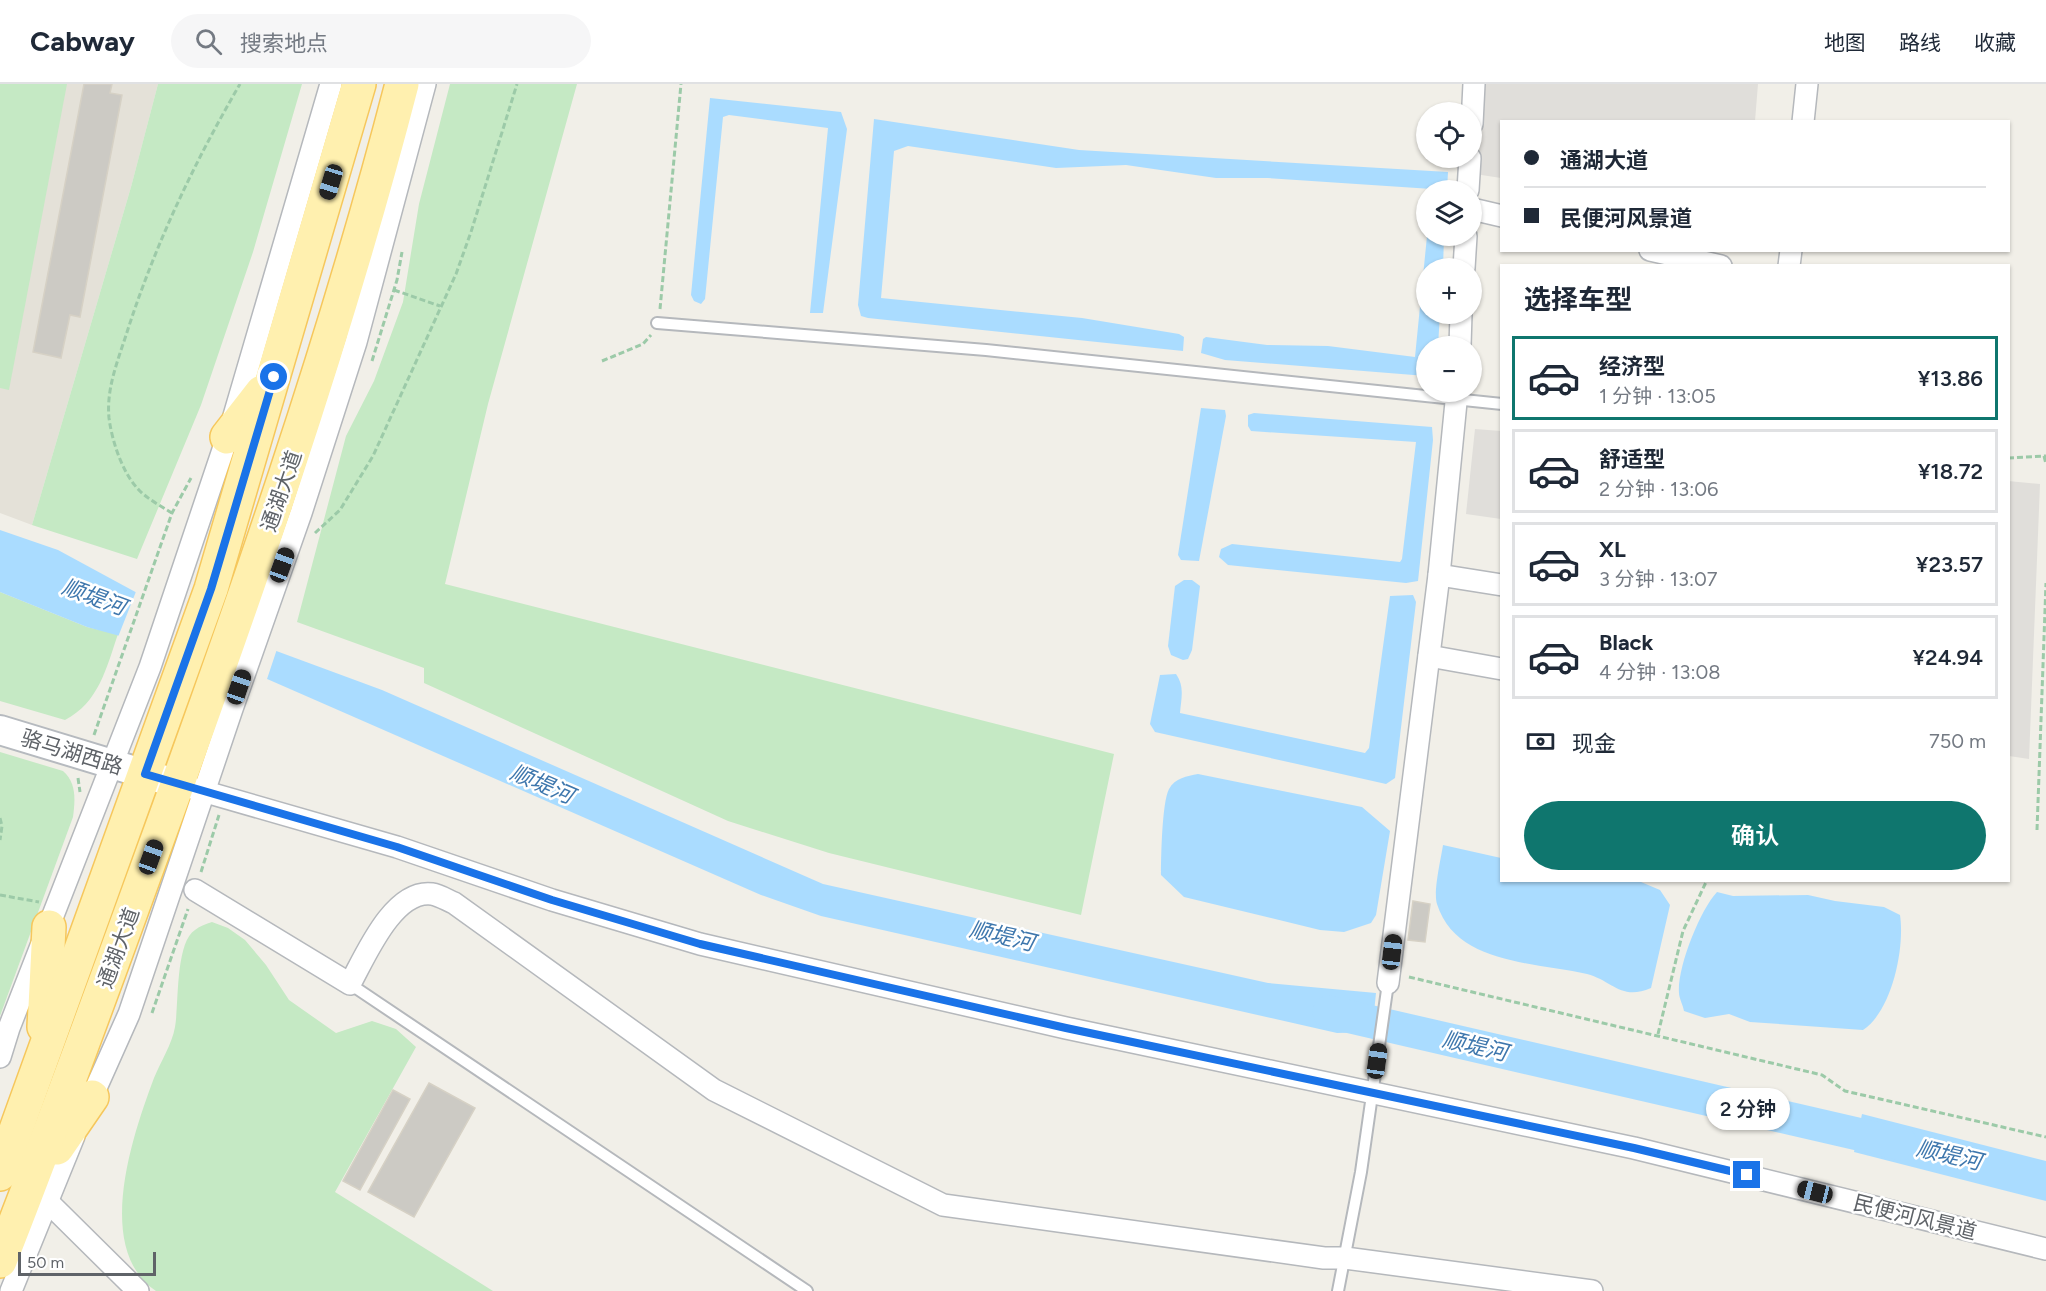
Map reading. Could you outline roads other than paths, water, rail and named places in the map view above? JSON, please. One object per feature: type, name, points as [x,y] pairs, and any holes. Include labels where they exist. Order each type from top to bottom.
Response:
[{"type":"main road","name":"通湖大道","points":[[0,1174],[183,672],[211,589],[359,84]]},
{"type":"main road","name":"通湖大道","points":[[0,1261],[41,1190],[135,901],[191,788],[251,617],[274,514],[313,397],[402,84]]},
{"type":"main road","points":[[227,437],[274,377]]},
{"type":"main road","points":[[274,514],[274,586]]},
{"type":"main road","points":[[103,889],[116,886],[127,890],[135,901]]},
{"type":"main road","points":[[43,1054],[48,915]]},
{"type":"main road","points":[[41,1190],[58,1147],[92,1098]]},
{"type":"street","points":[[0,1057],[48,915],[150,667],[227,437],[331,84]]},
{"type":"street","points":[[251,617],[274,586],[301,513],[356,342],[425,84]]},
{"type":"street","points":[[1473,102],[1474,84]]},
{"type":"street","points":[[1803,120],[1807,84]]},
{"type":"street","points":[[1482,211],[1500,216]]},
{"type":"street","points":[[1659,252],[1712,264]]},
{"type":"street","points":[[1389,977],[1439,575],[1456,402]]},
{"type":"street","points":[[1439,575],[1500,585]]},
{"type":"street","points":[[1429,656],[1500,669]]},
{"type":"street","name":"骆马湖西路","points":[[0,730],[191,788]]},
{"type":"street","points":[[92,1098],[129,1014],[191,788]]},
{"type":"street","name":"民便河风景道","points":[[191,788],[397,847],[552,900],[700,944],[1066,1028],[1373,1087],[2046,1249]]},
{"type":"street","points":[[195,890],[350,984],[385,921],[414,898],[430,894],[454,903],[714,1090],[943,1205],[1324,1258],[1345,1258],[1592,1291]]},
{"type":"street","points":[[11,1291],[41,1190],[138,1291]]},
{"type":"lane","points":[[657,323],[986,350],[1416,391]]},
{"type":"lane","points":[[1482,400],[1500,404]]},
{"type":"lane","points":[[1338,1291],[1362,1172],[1389,977]]},
{"type":"lane","points":[[350,984],[807,1291]]},
{"type":"water","points":[[710,98],[841,112],[847,129],[823,313],[810,313],[828,128],[729,115],[723,117],[705,299],[701,304],[694,301],[691,295]]},
{"type":"water","points":[[874,119],[1079,150],[1448,172],[1448,180],[1416,180],[1416,188],[1268,178],[1216,178],[1126,165],[1056,168],[908,146],[894,151],[881,298],[1082,318],[1179,334],[1184,337],[1183,351],[868,318],[861,316],[858,305]]},
{"type":"water","points":[[1426,246],[1444,246],[1443,258],[1425,258]]},
{"type":"water","points":[[1418,324],[1439,324],[1439,336],[1417,336]]},
{"type":"water","points":[[1206,337],[1267,345],[1328,346],[1415,357],[1416,347],[1416,375],[1225,360],[1201,353],[1203,339]]},
{"type":"water","points":[[1201,408],[1225,410],[1226,416],[1199,561],[1181,560],[1178,555]]},
{"type":"water","points":[[1254,413],[1432,427],[1433,440],[1418,581],[1406,583],[1228,565],[1219,557],[1221,549],[1232,544],[1400,562],[1402,559],[1416,442],[1251,431],[1248,426],[1248,415]]},
{"type":"water","points":[[0,530],[58,550],[176,614],[382,690],[823,884],[1268,983],[1376,993],[1372,1032],[1337,1033],[821,916],[761,895],[251,672],[87,627],[0,592]]},
{"type":"water","points":[[1184,580],[1192,580],[1200,586],[1192,650],[1188,659],[1183,660],[1171,655],[1168,646],[1175,586]]},
{"type":"water","points":[[1413,595],[1416,602],[1395,778],[1386,784],[1155,732],[1150,724],[1160,675],[1176,674],[1181,688],[1180,713],[1365,753],[1369,748],[1390,596]]},
{"type":"water","points":[[1198,774],[1362,807],[1390,831],[1376,915],[1371,923],[1344,932],[1320,930],[1184,897],[1161,875],[1163,817],[1167,796],[1172,785],[1182,778]]},
{"type":"water","points":[[1443,845],[1500,858],[1500,882],[1641,882],[1660,890],[1670,905],[1651,988],[1632,992],[1624,991],[1587,974],[1522,963],[1479,950],[1461,939],[1447,924],[1437,904],[1437,884]]},
{"type":"water","points":[[1717,892],[1733,896],[1808,895],[1884,907],[1900,915],[1900,944],[1894,978],[1882,1009],[1873,1021],[1863,1030],[1750,1022],[1729,1014],[1705,1018],[1684,1011],[1679,993],[1682,969],[1697,925],[1710,900]]},
{"type":"water","points":[[1862,1114],[2046,1161],[2046,1201],[1854,1152]]},
{"type":"waterway","name":"顺堤河","points":[[1329,1012],[1901,1144]]}]
